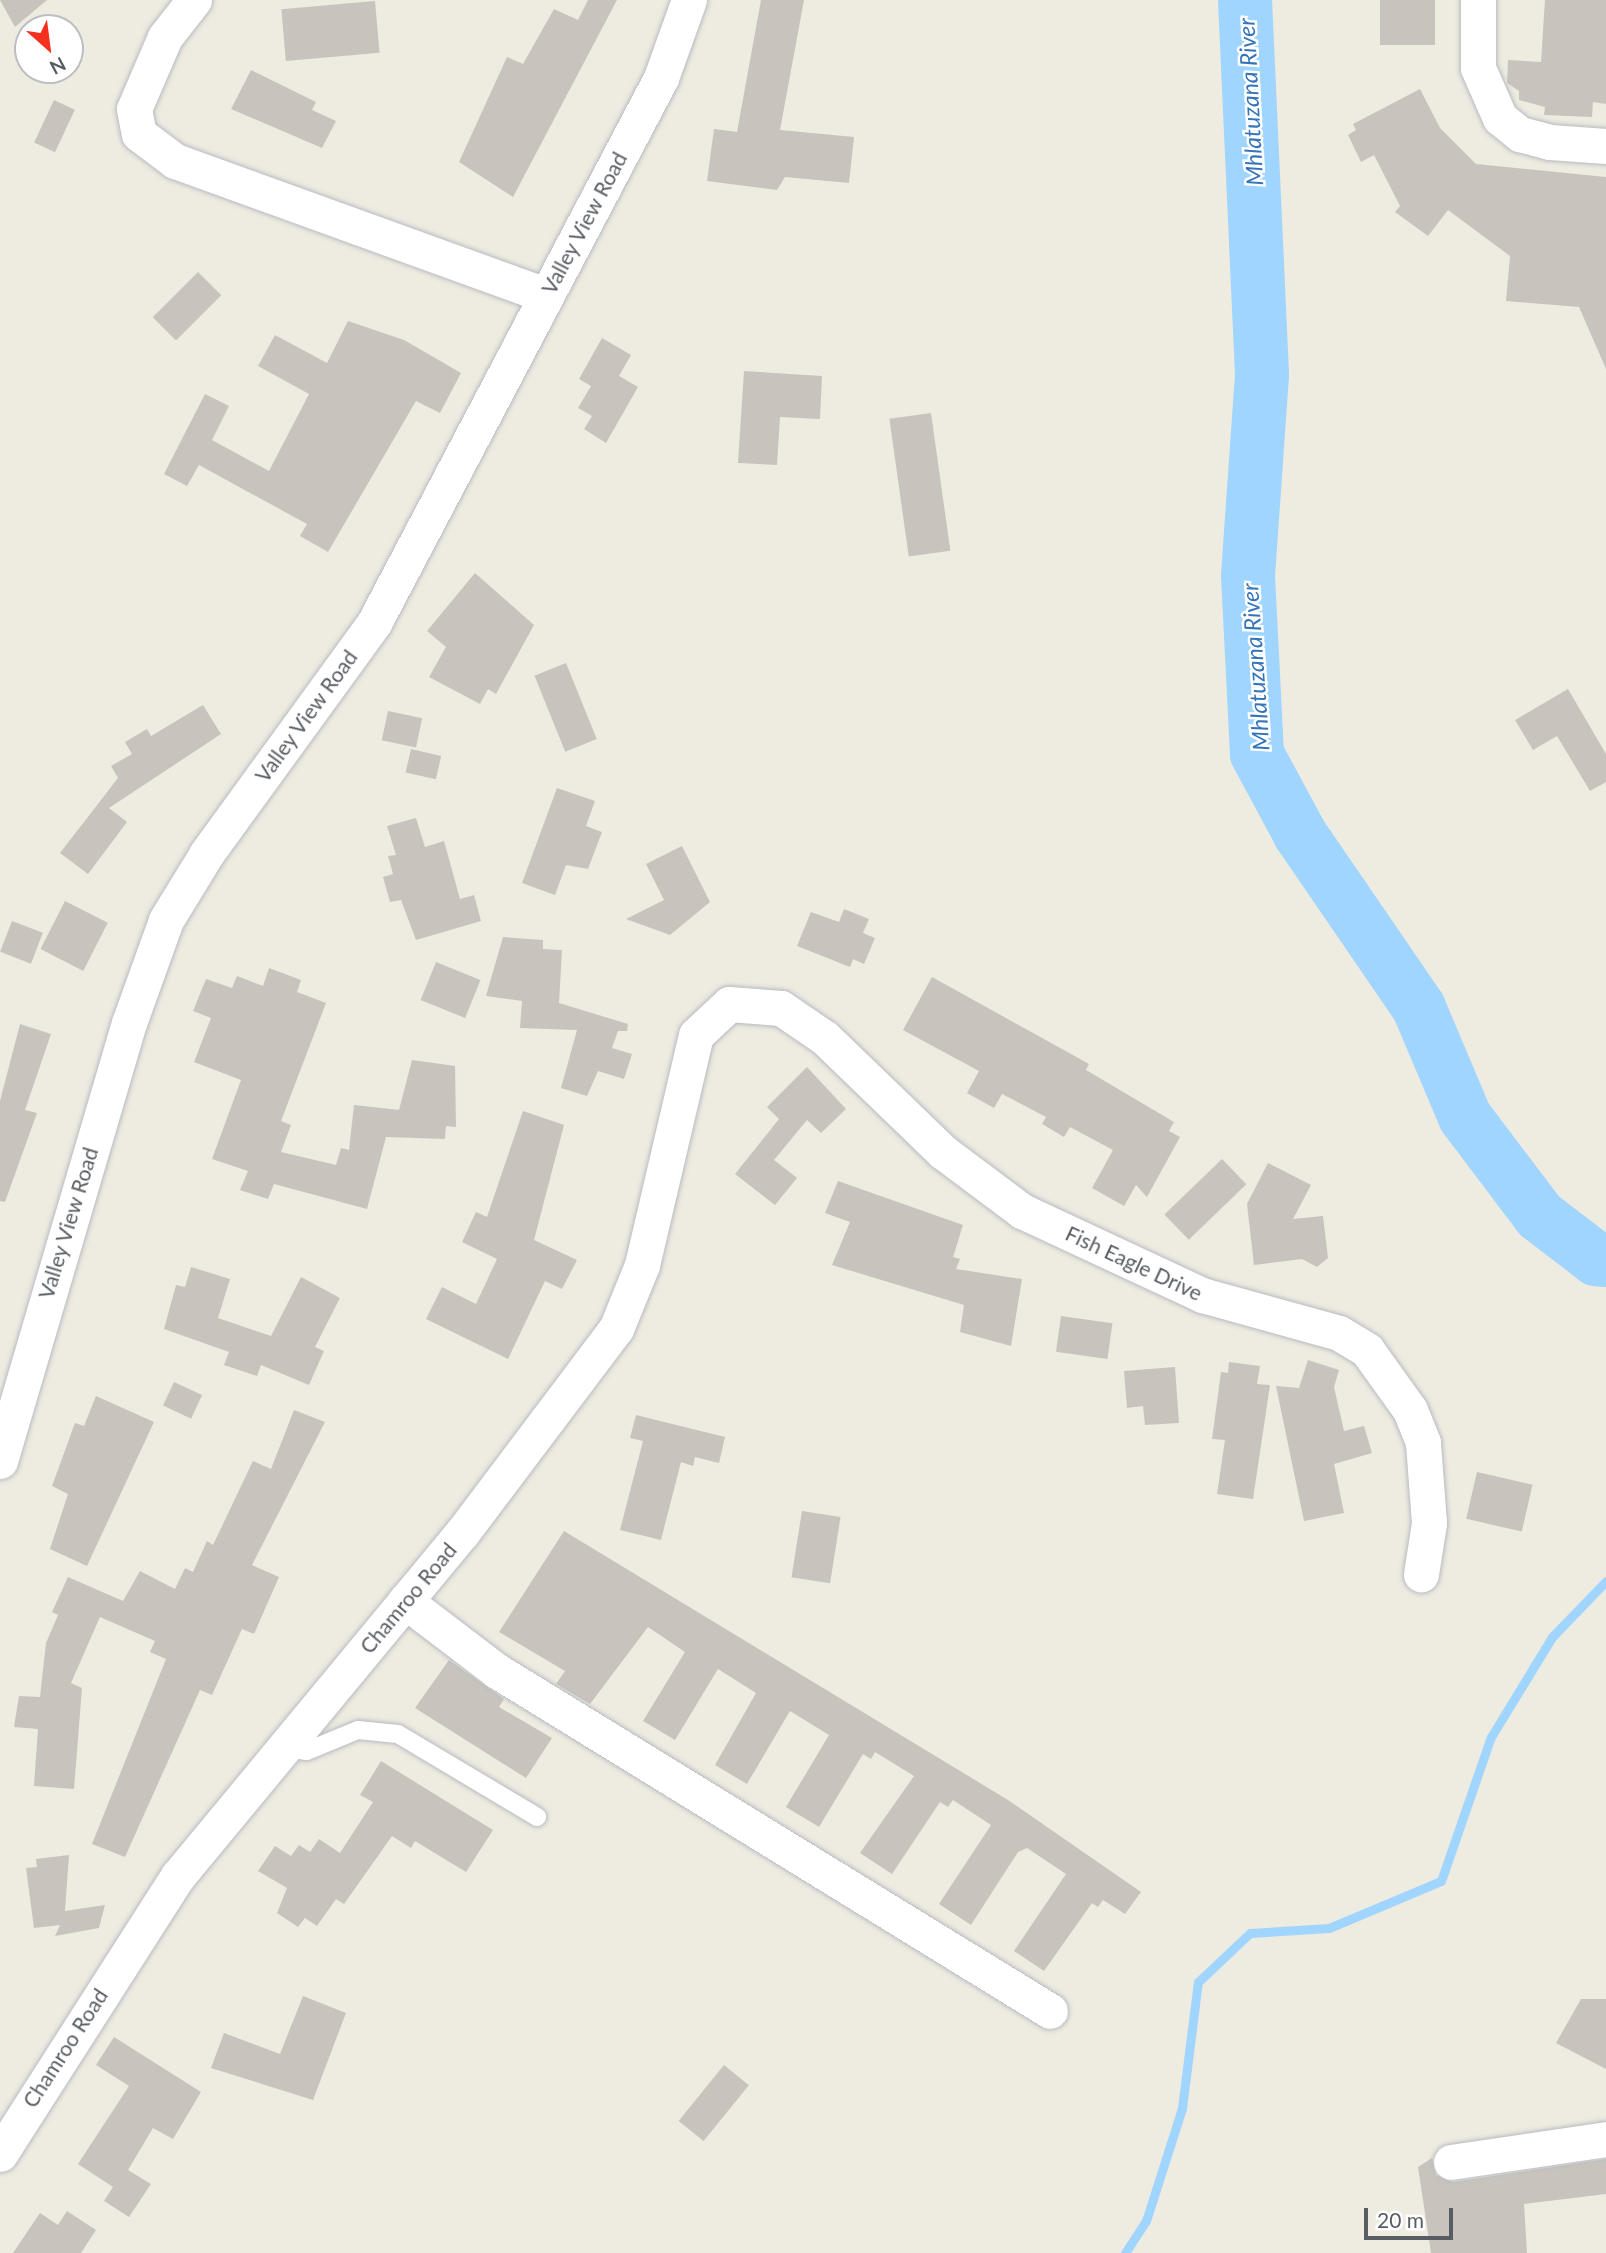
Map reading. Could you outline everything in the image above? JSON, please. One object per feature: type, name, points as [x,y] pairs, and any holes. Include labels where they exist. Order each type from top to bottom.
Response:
[{"type":"street","points":[[194,0],[165,37],[134,109],[139,134],[175,161],[545,295]]},
{"type":"street","name":"Valley View Road","points":[[0,1461],[125,1036],[166,920],[207,853],[374,623],[661,78],[689,0]]},
{"type":"street","points":[[1478,0],[1478,68],[1500,118],[1520,134],[1550,142],[1606,146]]},
{"type":"street","name":"Fish Eagle Drive","points":[[729,1004],[781,1008],[825,1038],[943,1152],[1022,1211],[1202,1295],[1339,1333],[1367,1350],[1404,1401],[1423,1443],[1429,1523],[1421,1574]]},
{"type":"street","name":"Chamroo Road","points":[[0,2154],[178,1876],[281,1747],[405,1601],[616,1329],[642,1265],[696,1035],[729,1004]]},
{"type":"street","points":[[405,1601],[520,1685],[1050,2011]]},
{"type":"street","points":[[1451,2162],[1606,2139]]},
{"type":"lane","points":[[281,1747],[307,1751],[358,1730],[398,1734],[537,1817]]},
{"type":"building","points":[[0,0],[47,0],[30,14],[14,14],[14,25]]},
{"type":"building","points":[[588,0],[617,0],[513,197],[459,162],[507,57],[523,64],[554,9],[578,20]]},
{"type":"building","points":[[761,0],[804,0],[780,130],[854,137],[849,183],[785,177],[777,190],[707,181],[714,129],[737,132]]},
{"type":"building","points":[[1380,0],[1435,0],[1435,45],[1380,45]]},
{"type":"building","points":[[1545,0],[1606,0],[1606,104],[1593,102],[1592,117],[1544,115],[1545,107],[1519,100],[1519,91],[1507,83],[1508,60],[1541,62]]},
{"type":"building","points":[[375,1],[380,53],[286,61],[281,9]]},
{"type":"building","points":[[251,70],[316,102],[312,110],[336,121],[322,148],[231,109]]},
{"type":"building","points":[[1420,89],[1440,128],[1476,164],[1606,177],[1606,369],[1579,307],[1506,301],[1510,256],[1448,210],[1428,236],[1395,212],[1400,206],[1374,155],[1361,162],[1348,135],[1356,130],[1353,124]]},
{"type":"building","points":[[54,100],[75,110],[55,152],[34,143]]},
{"type":"building","points":[[198,272],[221,295],[176,341],[153,317]]},
{"type":"building","points":[[348,321],[404,340],[461,373],[440,413],[416,401],[328,552],[300,536],[307,524],[199,465],[187,486],[164,474],[205,394],[229,406],[212,440],[269,471],[309,394],[258,366],[275,335],[327,363]]},
{"type":"building","points":[[602,338],[631,355],[619,376],[638,387],[606,443],[584,429],[592,416],[578,408],[591,386],[579,379]]},
{"type":"building","points":[[744,371],[822,376],[820,419],[780,417],[777,465],[738,463]]},
{"type":"building","points":[[931,413],[950,551],[909,556],[889,419]]},
{"type":"building","points":[[475,573],[534,625],[496,694],[488,689],[480,704],[429,677],[446,647],[427,631]]},
{"type":"building","points":[[566,663],[597,739],[565,752],[534,676]]},
{"type":"building","points":[[1568,689],[1606,754],[1606,782],[1590,791],[1557,736],[1533,750],[1515,720]]},
{"type":"building","points":[[203,705],[221,734],[109,808],[127,822],[88,874],[60,853],[118,778],[111,766],[132,754],[125,742],[147,729],[151,736]]},
{"type":"building","points":[[388,711],[422,718],[416,748],[382,740]]},
{"type":"building","points":[[411,749],[441,756],[436,779],[406,772]]},
{"type":"building","points":[[557,788],[595,801],[586,826],[602,832],[588,869],[566,865],[555,895],[522,883]]},
{"type":"building","points":[[416,818],[425,847],[444,841],[460,899],[474,895],[481,921],[416,940],[401,900],[390,902],[383,877],[393,874],[388,856],[396,855],[387,826]]},
{"type":"building","points":[[682,846],[710,902],[670,935],[626,919],[664,900],[646,864]]},
{"type":"building","points":[[65,901],[108,923],[83,971],[40,949]]},
{"type":"building","points":[[844,909],[869,919],[863,933],[875,938],[864,964],[853,959],[850,967],[797,946],[811,912],[839,922]]},
{"type":"building","points":[[12,921],[43,933],[31,964],[0,952]]},
{"type":"building","points":[[503,937],[543,940],[543,949],[562,950],[559,1003],[628,1024],[627,1031],[618,1031],[612,1048],[632,1054],[624,1079],[598,1071],[587,1096],[561,1088],[577,1030],[520,1028],[522,1001],[486,996]]},
{"type":"building","points":[[436,962],[481,980],[465,1018],[421,1000]]},
{"type":"building","points":[[269,968],[301,980],[297,992],[326,1003],[281,1121],[291,1125],[281,1152],[336,1165],[341,1148],[349,1150],[354,1105],[399,1110],[412,1060],[455,1066],[456,1127],[446,1126],[445,1139],[386,1137],[367,1209],[274,1184],[268,1199],[240,1190],[248,1171],[212,1159],[241,1080],[194,1062],[211,1018],[193,1011],[206,979],[232,988],[237,976],[263,986]]},
{"type":"building","points":[[932,977],[1089,1064],[1086,1070],[1174,1122],[1169,1131],[1180,1137],[1147,1197],[1136,1185],[1124,1206],[1092,1188],[1113,1150],[1070,1127],[1064,1137],[1042,1124],[1046,1117],[1002,1094],[994,1108],[967,1093],[979,1071],[903,1030]]},
{"type":"building","points":[[20,1024],[51,1034],[25,1110],[37,1113],[5,1202],[0,1201],[0,1101]]},
{"type":"building","points":[[807,1067],[846,1109],[821,1133],[807,1120],[774,1160],[797,1178],[775,1205],[735,1174],[779,1119],[767,1107]]},
{"type":"building","points":[[523,1111],[564,1125],[534,1240],[577,1260],[562,1289],[545,1281],[508,1359],[426,1319],[442,1287],[476,1304],[497,1259],[462,1242],[476,1212],[487,1217]]},
{"type":"building","points":[[1222,1159],[1246,1184],[1189,1240],[1164,1215]]},
{"type":"building","points":[[1268,1163],[1311,1185],[1293,1219],[1323,1216],[1328,1258],[1317,1267],[1302,1259],[1254,1265],[1247,1204]]},
{"type":"building","points":[[838,1181],[963,1225],[953,1257],[960,1259],[956,1269],[1022,1279],[1011,1346],[960,1332],[964,1305],[832,1265],[850,1222],[825,1213]]},
{"type":"building","points":[[191,1267],[230,1279],[218,1318],[271,1336],[301,1277],[340,1298],[315,1347],[324,1351],[309,1385],[261,1365],[257,1376],[224,1365],[229,1352],[164,1329],[176,1285],[185,1287]]},
{"type":"building","points":[[1061,1316],[1112,1323],[1107,1359],[1056,1352]]},
{"type":"building","points":[[1308,1360],[1339,1370],[1334,1387],[1344,1431],[1364,1426],[1372,1453],[1334,1464],[1344,1513],[1304,1521],[1276,1386],[1299,1388]]},
{"type":"building","points":[[1229,1362],[1260,1366],[1257,1384],[1270,1385],[1253,1499],[1217,1494],[1225,1440],[1212,1439],[1221,1372],[1228,1373]]},
{"type":"building","points":[[1175,1367],[1179,1423],[1145,1425],[1143,1406],[1127,1408],[1124,1371]]},
{"type":"building","points":[[174,1382],[202,1395],[191,1419],[163,1406]]},
{"type":"building","points":[[96,1396],[154,1422],[87,1566],[50,1549],[68,1494],[52,1486],[75,1423],[84,1426]]},
{"type":"building","points":[[294,1410],[325,1422],[252,1565],[279,1577],[254,1634],[242,1629],[212,1695],[200,1690],[125,1857],[92,1844],[166,1659],[150,1652],[155,1641],[100,1617],[71,1683],[82,1688],[74,1789],[34,1786],[38,1729],[14,1727],[19,1696],[40,1697],[46,1643],[58,1615],[52,1612],[68,1577],[123,1601],[140,1571],[175,1589],[185,1568],[193,1572],[207,1541],[213,1545],[253,1461],[271,1469]]},
{"type":"building","points":[[636,1415],[725,1437],[719,1463],[695,1457],[693,1466],[681,1462],[661,1540],[620,1530],[643,1441],[630,1438]]},
{"type":"building","points":[[1477,1472],[1533,1485],[1522,1532],[1466,1519]]},
{"type":"building","points":[[802,1511],[841,1517],[830,1583],[792,1577]]},
{"type":"building","points":[[564,1531],[1008,1800],[1141,1892],[1125,1914],[1103,1900],[1098,1907],[1092,1903],[1044,1971],[1014,1951],[1066,1874],[1027,1848],[1018,1852],[971,1925],[939,1904],[991,1825],[953,1800],[948,1807],[940,1802],[892,1874],[860,1853],[914,1776],[875,1752],[871,1759],[863,1754],[819,1827],[786,1807],[829,1735],[790,1711],[747,1784],[715,1765],[756,1693],[718,1669],[675,1740],[643,1721],[685,1652],[648,1627],[590,1704],[556,1684],[565,1671],[499,1632]]},
{"type":"building","points":[[449,1660],[504,1699],[499,1707],[552,1738],[526,1778],[415,1708]]},
{"type":"building","points":[[381,1761],[493,1830],[466,1872],[415,1841],[411,1848],[392,1836],[344,1904],[336,1899],[317,1926],[305,1918],[298,1927],[277,1913],[287,1888],[258,1871],[275,1846],[291,1856],[299,1845],[310,1852],[319,1839],[340,1853],[373,1802],[360,1795]]},
{"type":"building","points":[[69,1855],[65,1911],[105,1905],[99,1928],[55,1936],[60,1925],[34,1928],[26,1868],[37,1867],[36,1859]]},
{"type":"building","points":[[303,1996],[346,2013],[313,2100],[211,2068],[224,2033],[280,2054]]},
{"type":"building","points":[[1581,1999],[1606,1999],[1606,2069],[1556,2043]]},
{"type":"building","points":[[114,2037],[201,2092],[173,2139],[153,2128],[128,2170],[151,2184],[129,2217],[104,2201],[113,2187],[78,2164],[129,2086],[96,2065]]},
{"type":"building","points":[[724,2065],[749,2085],[704,2141],[679,2121]]},
{"type":"building","points":[[1432,2158],[1436,2175],[1453,2182],[1606,2159],[1606,2194],[1524,2204],[1527,2253],[1431,2253],[1418,2167]]},
{"type":"building","points":[[67,2211],[96,2230],[81,2253],[13,2253],[40,2213],[58,2225]]},
{"type":"waterway","name":"Mhlatuzana River","points":[[1245,0],[1262,375],[1248,576],[1257,754],[1300,834],[1419,1008],[1465,1117],[1540,1216],[1596,1259],[1606,1260]]},
{"type":"waterway","points":[[1125,2253],[1146,2221],[1182,2108],[1198,1982],[1250,1933],[1329,1928],[1441,1881],[1491,1737],[1552,1637],[1606,1581]]}]
